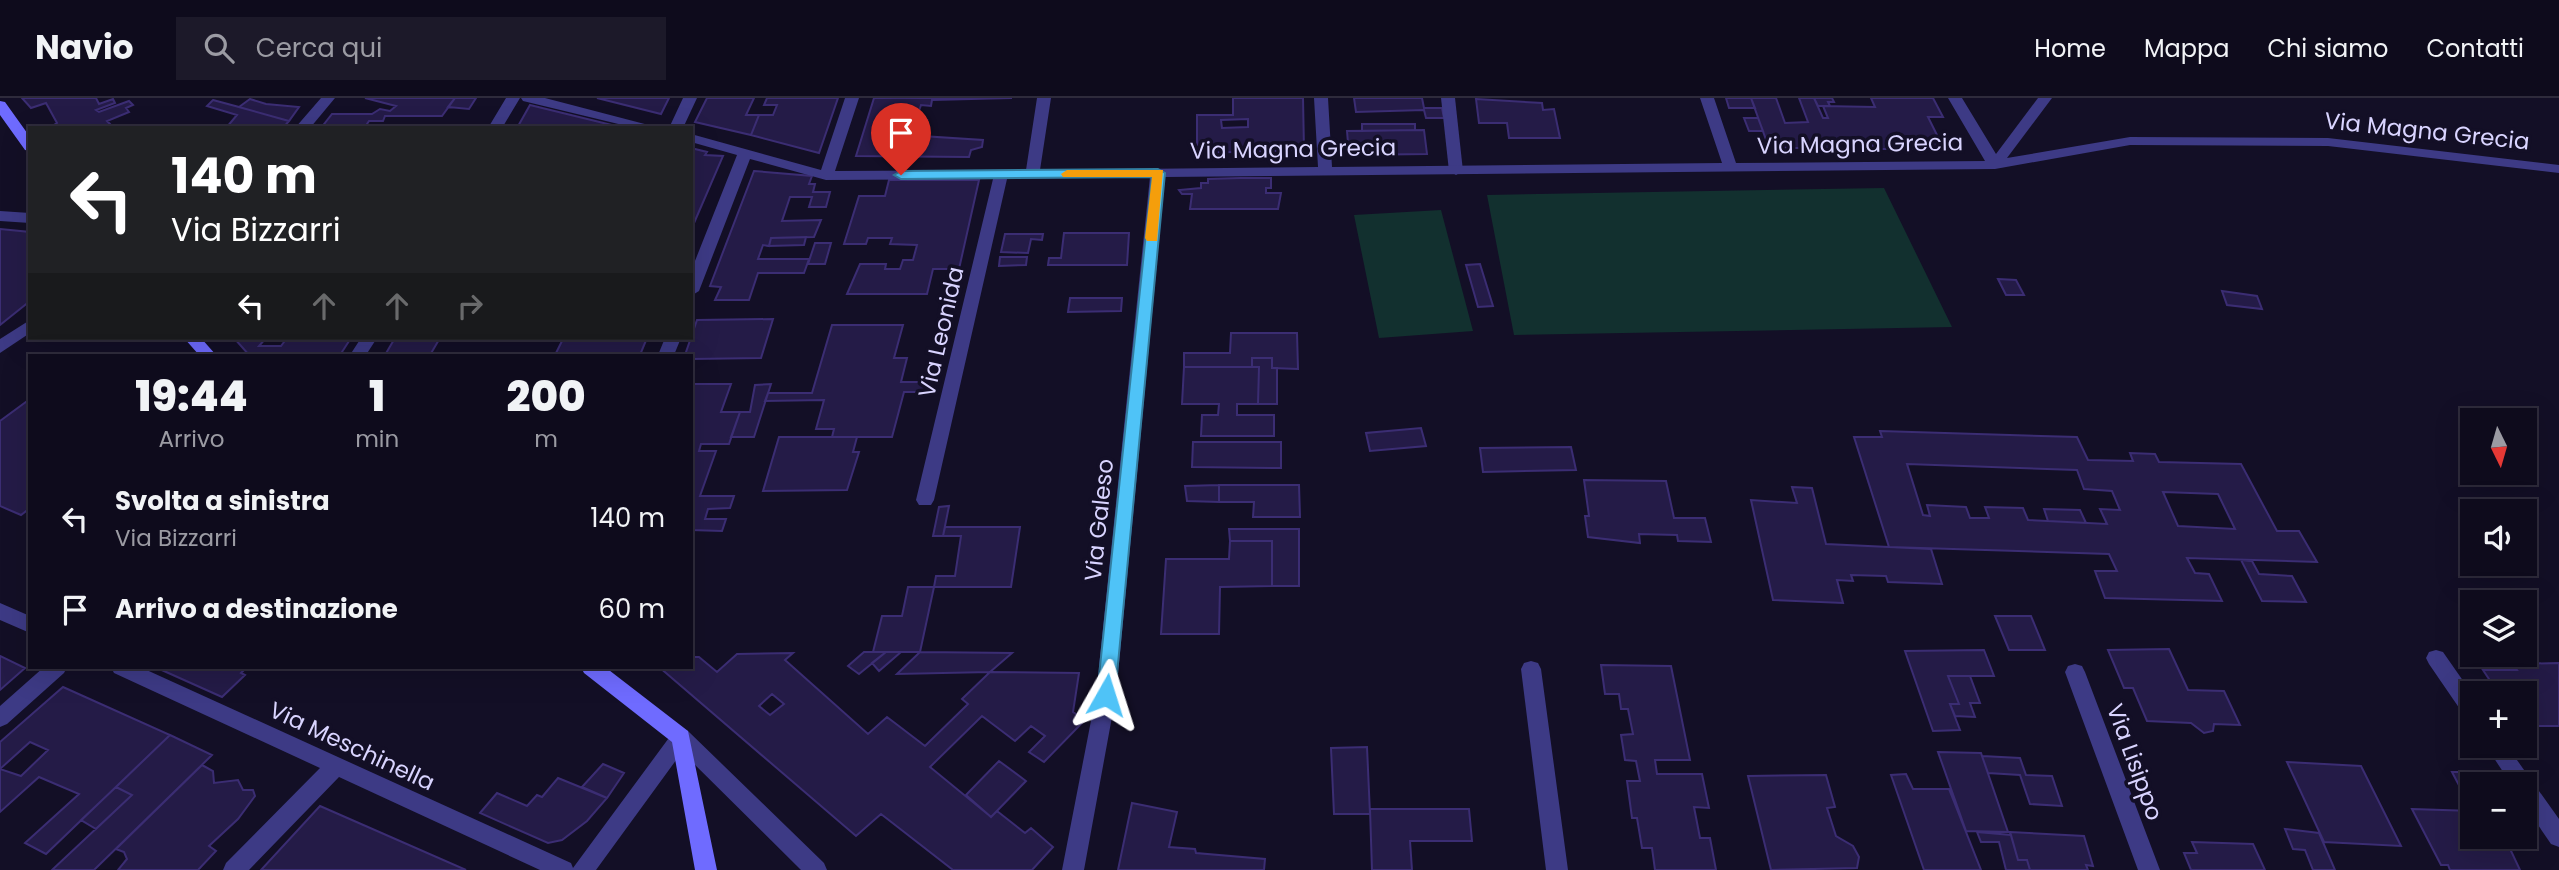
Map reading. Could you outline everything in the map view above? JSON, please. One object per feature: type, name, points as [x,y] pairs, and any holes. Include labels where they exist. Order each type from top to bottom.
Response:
[{"type":"street","points":[[304,126],[328,98]]},
{"type":"street","points":[[496,126],[513,98]]},
{"type":"street","points":[[528,98],[645,126]]},
{"type":"street","points":[[677,126],[690,98]]},
{"type":"street","points":[[826,176],[852,98]]},
{"type":"street","points":[[1032,174],[1044,98]]},
{"type":"street","points":[[1321,98],[1325,172]]},
{"type":"street","points":[[1448,98],[1456,171]]},
{"type":"street","points":[[1707,98],[1731,168]]},
{"type":"street","points":[[1955,98],[1995,165],[2045,98]]},
{"type":"street","points":[[0,105],[28,144]]},
{"type":"street","name":"Via Magna Grecia","points":[[693,139],[826,176],[1995,165],[2130,141],[2315,142],[2559,169]]},
{"type":"street","points":[[693,286],[745,153]]},
{"type":"street","name":"Via Galeso","points":[[1073,870],[1106,695],[1158,173]]},
{"type":"street","name":"Via Leonida","points":[[925,500],[1001,174]]},
{"type":"street","points":[[0,216],[28,218]]},
{"type":"street","points":[[0,347],[28,326]]},
{"type":"street","points":[[194,340],[207,354]]},
{"type":"street","points":[[0,611],[28,624]]},
{"type":"street","points":[[2436,658],[2460,693]]},
{"type":"street","points":[[0,718],[55,669]]},
{"type":"street","name":"Via Meschinella","points":[[125,669],[563,870]]},
{"type":"street","points":[[594,669],[681,737],[816,870]]},
{"type":"street","points":[[1531,669],[1557,870]]},
{"type":"street","name":"Via Lisippo","points":[[2075,672],[2149,870]]},
{"type":"street","points":[[583,870],[681,737]]},
{"type":"street","points":[[681,737],[706,870]]},
{"type":"street","points":[[234,870],[336,766]]},
{"type":"street","points":[[2537,805],[2559,836]]},
{"type":"green space","points":[[1884,188],[1952,327],[1514,335],[1487,195]]},
{"type":"green space","points":[[1441,210],[1473,331],[1379,338],[1354,215]]},
{"type":"building","points":[[22,98],[96,98],[99,104],[113,99],[115,103],[96,110],[99,112],[129,101],[133,105],[126,108],[129,112],[107,121],[112,126],[52,126],[57,123],[46,103],[31,108]]},
{"type":"building","points":[[365,98],[455,98],[442,116],[385,116],[383,121],[369,121],[366,126],[323,126],[332,114],[372,114],[380,109],[390,111],[396,106]]},
{"type":"building","points":[[455,98],[476,98],[469,109],[448,107]]},
{"type":"building","points":[[597,98],[669,98],[661,114]]},
{"type":"building","points":[[707,98],[754,98],[746,115],[759,115],[751,135],[695,122]]},
{"type":"building","points":[[767,98],[838,98],[819,153],[751,135],[759,115],[773,115],[777,105],[764,105]]},
{"type":"building","points":[[874,98],[1012,98],[932,100],[931,106],[921,105],[916,120],[927,120],[922,136],[983,140],[982,147],[971,150],[969,157],[856,156]]},
{"type":"building","points":[[1233,98],[1303,98],[1304,150],[1197,153],[1197,115],[1233,115]],"holes":[[[1248,119],[1248,127],[1222,128],[1221,120]]]},
{"type":"building","points":[[1354,98],[1422,98],[1424,108],[1442,108],[1444,118],[1426,118],[1424,110],[1356,112]]},
{"type":"building","points":[[1726,98],[1751,98],[1755,108],[1729,108]]},
{"type":"building","points":[[1751,98],[1776,98],[1785,123],[1808,122],[1799,98],[1814,98],[1823,118],[1828,118],[1823,106],[1875,107],[1871,98],[1933,98],[1943,117],[1928,117],[1944,149],[1874,149],[1871,142],[1847,139],[1831,139],[1835,148],[1769,148]]},
{"type":"building","points":[[1814,98],[1832,98],[1834,102],[1828,102],[1830,106],[1818,106]]},
{"type":"building","points":[[250,99],[266,104],[299,107],[289,121],[239,107]]},
{"type":"building","points":[[1476,99],[1542,103],[1543,110],[1554,109],[1560,138],[1509,138],[1507,123],[1479,123]]},
{"type":"building","points":[[213,100],[289,121],[285,126],[228,126],[237,115],[207,106]]},
{"type":"building","points":[[530,105],[616,126],[518,126]]},
{"type":"building","points":[[1744,118],[1758,118],[1763,131],[1749,131]]},
{"type":"building","points":[[1362,124],[1415,124],[1415,130],[1362,131]]},
{"type":"building","points":[[1424,130],[1427,154],[1349,155],[1347,131]]},
{"type":"building","points":[[693,148],[707,152],[705,155],[723,156],[693,225]]},
{"type":"building","points":[[754,171],[812,176],[809,184],[815,184],[813,192],[830,192],[826,207],[809,207],[812,197],[790,197],[782,221],[821,220],[814,237],[771,238],[769,246],[763,245],[758,259],[809,259],[804,273],[758,273],[749,300],[715,300],[721,287],[710,286]]},
{"type":"building","points":[[1271,178],[1271,188],[1266,188],[1266,193],[1281,193],[1278,209],[1190,209],[1192,194],[1182,194],[1179,190],[1201,188],[1201,183],[1208,183],[1208,179]]},
{"type":"building","points":[[889,180],[979,180],[959,269],[933,269],[927,294],[847,294],[860,264],[886,264],[885,269],[900,269],[903,260],[913,260],[917,245],[890,244],[892,238],[868,238],[866,244],[844,244],[859,196],[885,196]]},
{"type":"building","points":[[0,229],[28,232],[28,303],[0,325]]},
{"type":"building","points":[[1064,233],[1129,233],[1127,265],[1048,265],[1049,258],[1061,258]]},
{"type":"building","points":[[1005,234],[1043,234],[1042,240],[1031,239],[1028,253],[1001,252]]},
{"type":"building","points":[[806,237],[804,245],[769,246],[771,238]]},
{"type":"building","points":[[815,243],[831,243],[825,264],[808,264]]},
{"type":"building","points":[[1000,257],[1027,257],[1026,265],[999,266]]},
{"type":"building","points":[[1480,264],[1493,306],[1478,307],[1466,265]]},
{"type":"building","points":[[1998,279],[2016,280],[2024,295],[2006,295]]},
{"type":"building","points":[[2222,291],[2257,296],[2262,309],[2227,305]]},
{"type":"building","points":[[1070,298],[1122,298],[1121,311],[1068,312]]},
{"type":"building","points":[[773,319],[761,358],[693,359],[693,354],[685,354],[690,340],[693,340],[697,320]]},
{"type":"building","points":[[832,325],[903,325],[894,358],[907,358],[901,382],[928,382],[926,392],[904,392],[892,437],[832,437],[834,429],[816,429],[824,400],[765,401],[768,393],[812,393]]},
{"type":"building","points":[[1231,333],[1297,333],[1298,369],[1272,368],[1272,358],[1252,358],[1252,367],[1184,367],[1184,353],[1230,353]]},
{"type":"building","points":[[236,340],[264,340],[259,346],[281,346],[286,340],[350,340],[341,354],[248,354]]},
{"type":"building","points":[[394,340],[439,340],[431,354],[386,354]]},
{"type":"building","points":[[646,340],[640,354],[556,354],[562,341]]},
{"type":"building","points":[[1252,358],[1272,358],[1272,368],[1277,368],[1277,404],[1258,404],[1259,367],[1252,367]]},
{"type":"building","points":[[1184,367],[1259,367],[1258,404],[1237,404],[1237,415],[1274,415],[1274,436],[1201,436],[1202,415],[1218,415],[1219,404],[1182,404]]},
{"type":"building","points":[[693,384],[731,384],[721,412],[740,412],[729,444],[701,444],[699,451],[716,451],[700,496],[734,496],[730,508],[708,509],[705,519],[726,519],[722,531],[693,530]]},
{"type":"building","points":[[771,384],[754,437],[731,437],[740,412],[750,412],[755,385]]},
{"type":"building","points":[[28,400],[28,510],[21,515],[0,506],[0,421]]},
{"type":"building","points":[[1421,428],[1426,446],[1370,451],[1366,433]]},
{"type":"building","points":[[1880,431],[2077,437],[2088,460],[2133,461],[2130,453],[2155,454],[2159,462],[2241,464],[2277,531],[2299,531],[2317,562],[2187,558],[2195,573],[2209,574],[2222,601],[2105,598],[2095,571],[2117,571],[2109,554],[1889,547],[1854,437],[1882,437]],"holes":[[[1907,464],[2077,470],[2084,489],[2112,491],[2120,510],[2100,509],[2107,524],[2028,520],[2023,508],[1985,507],[1989,518],[1970,518],[1966,507],[1927,505],[1930,516],[1923,515]],[[2163,492],[2218,494],[2235,529],[2178,526]]]},
{"type":"building","points":[[779,437],[857,437],[853,452],[859,452],[847,490],[763,491]]},
{"type":"building","points":[[1193,442],[1281,442],[1281,468],[1192,467]]},
{"type":"building","points":[[1571,447],[1576,470],[1483,472],[1480,448]]},
{"type":"building","points":[[1584,480],[1666,481],[1674,518],[1705,518],[1711,542],[1678,541],[1677,535],[1639,534],[1640,543],[1588,537],[1585,516],[1589,516]]},
{"type":"building","points":[[1219,485],[1219,502],[1187,501],[1185,486]]},
{"type":"building","points":[[1219,485],[1299,485],[1300,517],[1253,517],[1254,502],[1219,502]]},
{"type":"building","points":[[1792,487],[1812,488],[1826,544],[1931,549],[1942,584],[1888,582],[1886,576],[1851,575],[1853,581],[1837,580],[1843,603],[1773,600],[1751,500],[1797,503]]},
{"type":"building","points":[[949,506],[943,536],[933,536],[939,507]]},
{"type":"building","points":[[2044,509],[2080,510],[2086,523],[2048,521]]},
{"type":"building","points":[[945,527],[1020,527],[1011,587],[934,587],[936,576],[955,576],[961,536],[943,536]]},
{"type":"building","points":[[1229,529],[1299,529],[1299,586],[1272,586],[1272,541],[1230,541]]},
{"type":"building","points":[[1230,541],[1272,541],[1272,586],[1220,587],[1219,634],[1161,634],[1166,559],[1229,559]]},
{"type":"building","points":[[2241,560],[2252,561],[2259,574],[2292,576],[2306,602],[2262,601]]},
{"type":"building","points":[[908,587],[934,587],[920,652],[873,652],[882,616],[902,616]]},
{"type":"building","points":[[1995,616],[2031,616],[2045,650],[2009,650]]},
{"type":"building","points":[[2169,649],[2188,690],[2224,691],[2240,725],[2214,724],[2213,731],[2204,733],[2191,723],[2147,721],[2133,688],[2124,688],[2108,650]]},
{"type":"building","points":[[1984,650],[1994,676],[1948,676],[1959,704],[1950,704],[1960,730],[1933,731],[1905,651]]},
{"type":"building","points":[[864,652],[886,652],[859,674],[848,666]]},
{"type":"building","points":[[886,652],[901,652],[879,671],[872,663]]},
{"type":"building","points":[[920,652],[1012,653],[990,672],[897,674]]},
{"type":"building","points":[[793,653],[785,660],[868,734],[887,717],[925,746],[968,704],[962,699],[990,672],[1079,673],[1073,712],[1085,720],[1044,762],[1029,752],[1045,736],[1031,726],[1015,741],[982,716],[930,767],[991,817],[997,811],[1025,833],[1031,828],[1053,847],[1032,870],[953,870],[881,814],[856,836],[661,669],[693,669],[693,657],[699,657],[717,672],[737,654]],"holes":[[[772,694],[784,704],[770,715],[759,706]]]},
{"type":"building","points":[[0,656],[25,668],[0,690]]},
{"type":"building","points":[[2537,663],[2559,663],[2559,726],[2537,726],[2537,681],[2490,681],[2483,670],[2517,670],[2515,667],[2537,667]]},
{"type":"building","points":[[1601,665],[1671,666],[1690,760],[1655,760],[1657,774],[1702,774],[1709,808],[1694,807],[1700,838],[1710,838],[1716,870],[1655,870],[1652,848],[1642,848],[1637,818],[1632,818],[1627,781],[1640,781],[1636,761],[1625,760],[1621,735],[1633,734],[1628,709],[1621,709],[1619,694],[1605,694]]},
{"type":"building","points":[[159,669],[245,669],[241,673],[245,675],[222,697]]},
{"type":"building","points":[[1948,676],[1970,676],[1980,703],[1970,703],[1975,717],[1955,716],[1950,704],[1959,704]]},
{"type":"building","points":[[63,687],[170,735],[46,854],[25,843],[79,794],[39,777],[0,812],[0,742]],"holes":[[[30,742],[48,750],[21,776],[0,769]]]},
{"type":"building","points":[[170,735],[212,755],[94,870],[52,870],[132,795],[116,787]]},
{"type":"building","points":[[1367,747],[1370,814],[1334,814],[1331,748]]},
{"type":"building","points":[[1938,752],[1981,753],[2008,832],[1966,831]]},
{"type":"building","points":[[1982,756],[2020,758],[2026,775],[2052,776],[2062,806],[2030,804],[2020,775],[1988,773]]},
{"type":"building","points":[[999,761],[1026,781],[991,817],[966,795]]},
{"type":"building","points":[[2287,762],[2361,766],[2401,846],[2324,842]]},
{"type":"building","points":[[603,764],[624,773],[607,798],[582,787]]},
{"type":"building","points":[[202,765],[213,771],[214,783],[238,780],[243,790],[253,790],[255,796],[238,819],[209,846],[216,851],[198,870],[118,870],[127,859],[124,852],[116,849]]},
{"type":"building","points":[[2452,772],[2460,772],[2460,787]]},
{"type":"building","points":[[1906,774],[1913,789],[1949,789],[1981,870],[1924,870],[1891,775]]},
{"type":"building","points":[[1826,775],[1835,807],[1827,808],[1836,836],[1853,846],[1859,857],[1857,868],[1771,870],[1748,776]]},
{"type":"building","points":[[558,778],[607,798],[587,821],[562,840],[548,843],[480,813],[497,793],[527,806],[537,795],[542,797]]},
{"type":"building","points":[[116,787],[132,795],[96,829],[81,820]]},
{"type":"building","points":[[1132,803],[1177,812],[1169,847],[1195,849],[1196,853],[1265,859],[1264,870],[1118,870]]},
{"type":"building","points":[[320,806],[466,870],[261,870]]},
{"type":"building","points":[[1370,809],[1469,809],[1472,841],[1410,841],[1412,870],[1372,870]]},
{"type":"building","points":[[2412,809],[2460,811],[2460,849],[2510,849],[2520,870],[2450,870],[2448,865],[2441,865]]},
{"type":"building","points":[[2285,829],[2319,833],[2335,870],[2313,870],[2305,850],[2293,849]]},
{"type":"building","points":[[1977,832],[2011,835],[2018,860],[2027,860],[2030,870],[2006,870],[1999,842],[1981,842]]},
{"type":"building","points":[[2010,832],[2084,836],[2093,866],[2086,865],[2088,870],[2030,870],[2027,860],[2018,860]]},
{"type":"building","points":[[2192,842],[2253,844],[2265,870],[2191,870],[2184,853],[2197,853]]},
{"type":"slow traffic","points":[[1067,174],[1158,173],[1152,238]]},
{"type":"route","points":[[901,175],[1158,173],[1106,695]]}]
